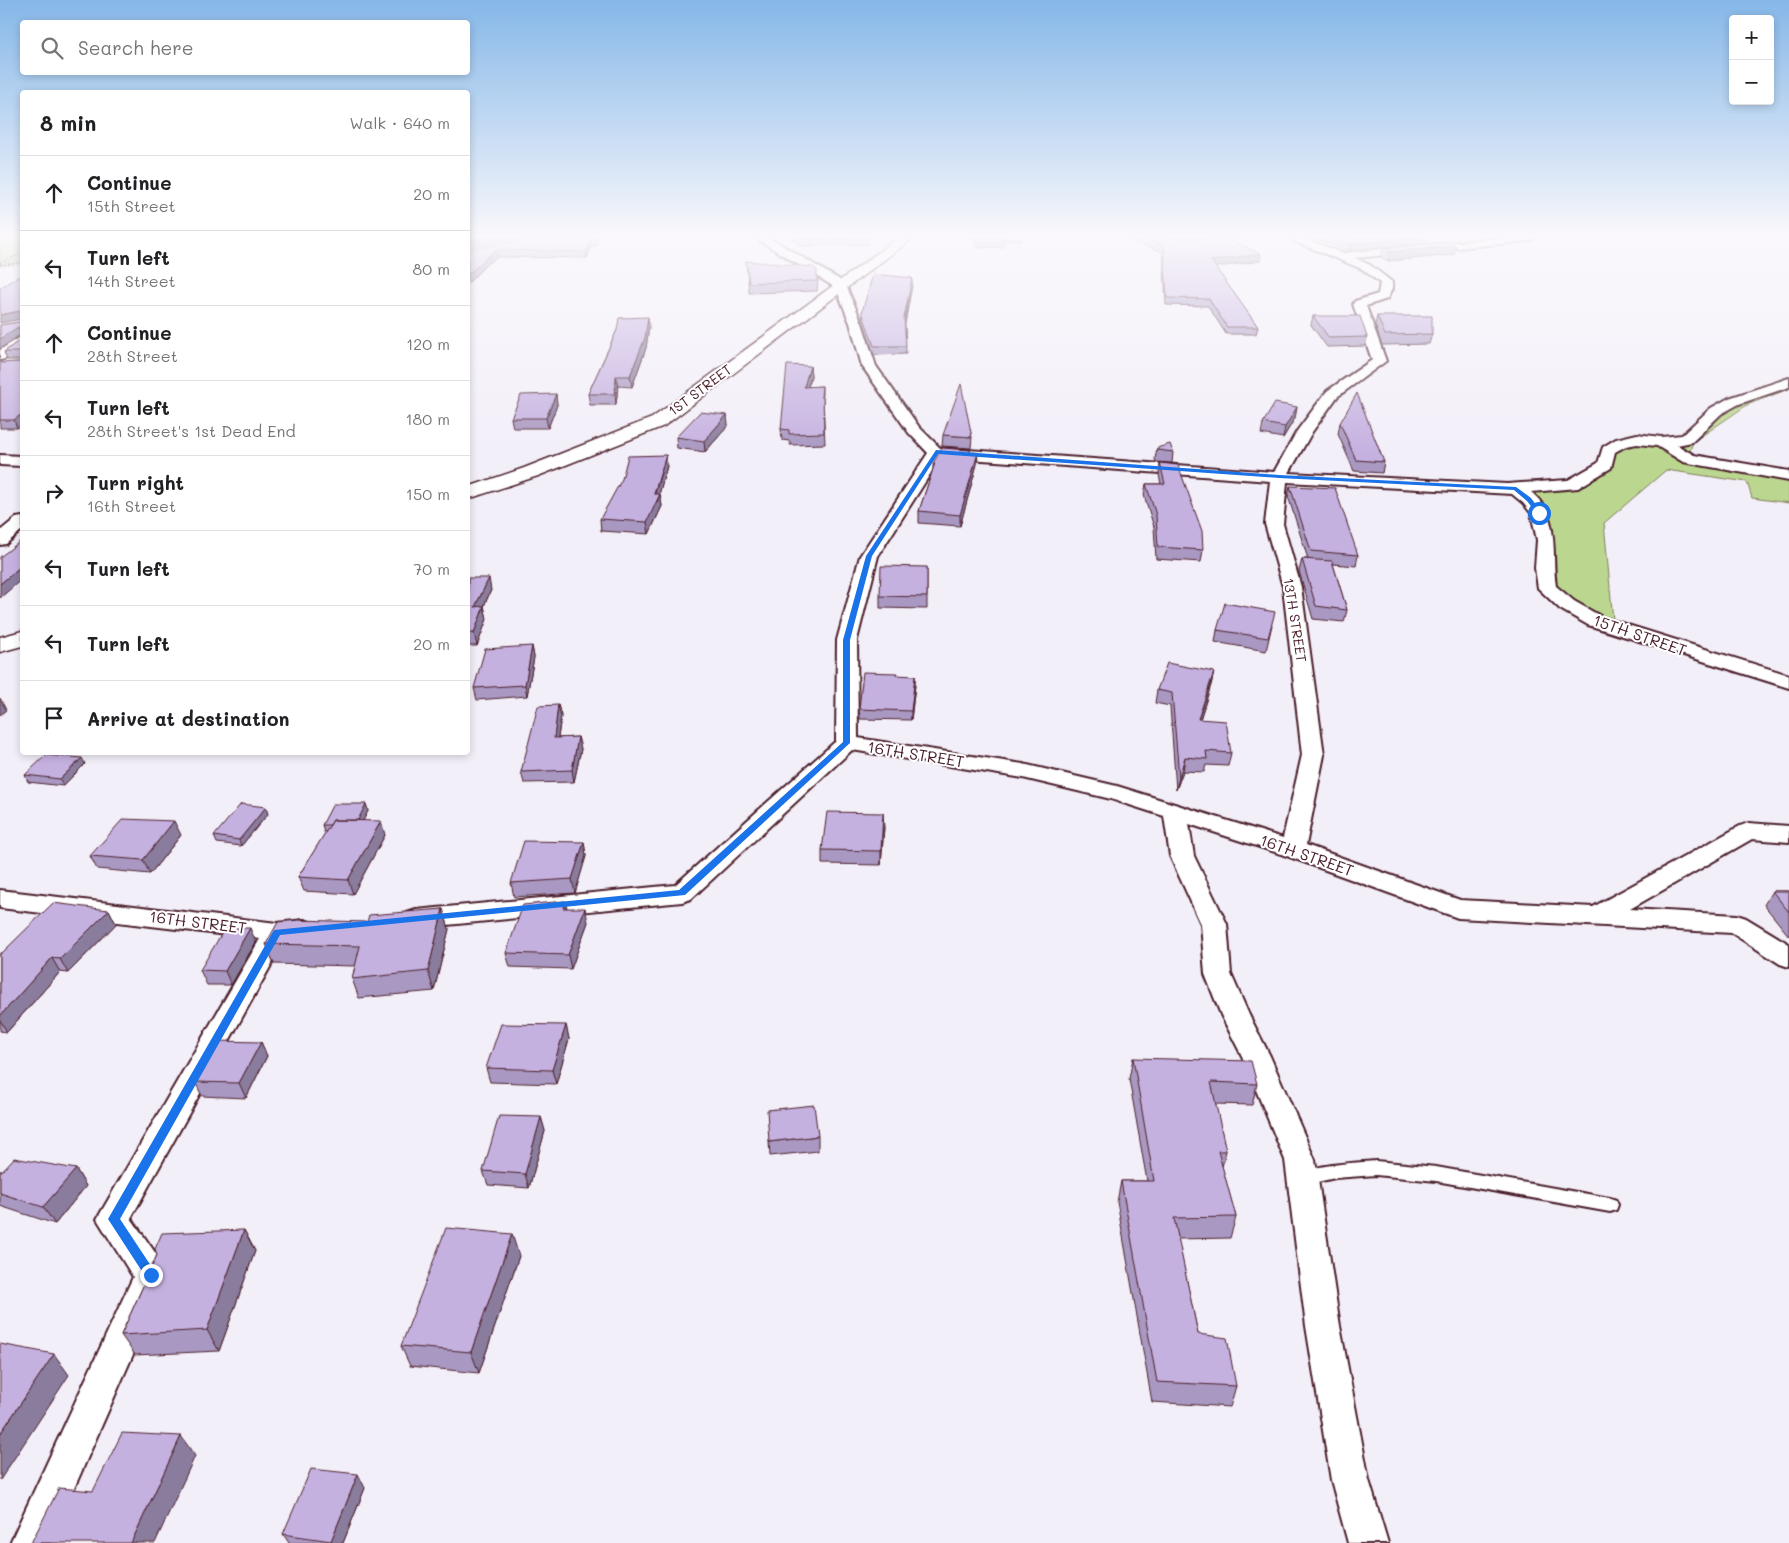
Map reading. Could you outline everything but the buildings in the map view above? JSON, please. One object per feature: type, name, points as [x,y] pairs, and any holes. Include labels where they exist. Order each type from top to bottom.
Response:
[{"type":"main road","name":"1ST STREET","points":[[470,492],[531,472],[658,422],[809,310]]},
{"type":"main road","points":[[0,645],[20,639]]},
{"type":"street","points":[[851,310],[869,366],[914,430],[936,452],[1279,477],[1516,488],[1572,485],[1605,465],[1608,450],[1621,442],[1637,439],[1661,442],[1688,439],[1716,411],[1734,401],[1789,382]]},
{"type":"street","name":"13TH STREET","points":[[1293,850],[1313,755],[1292,587],[1274,524],[1279,477],[1305,431],[1332,394],[1379,360],[1361,310]]},
{"type":"street","points":[[2,362],[20,342]]},
{"type":"street","points":[[1661,442],[1690,459],[1789,476]]},
{"type":"street","points":[[846,743],[846,640],[869,556],[936,452]]},
{"type":"street","points":[[2,453],[20,460]]},
{"type":"street","name":"15TH STREET","points":[[1516,488],[1529,499],[1539,513],[1546,540],[1544,568],[1547,588],[1567,606],[1595,622],[1789,682]]},
{"type":"street","points":[[0,540],[20,524]]},
{"type":"street","name":"16TH STREET","points":[[396,920],[682,893],[846,743],[1023,771],[1117,792],[1293,850],[1458,909],[1738,924],[1789,957]]},
{"type":"street","points":[[1175,811],[1182,856],[1214,924],[1218,974],[1235,1015],[1256,1056],[1300,1160],[1323,1326],[1348,1470],[1368,1543]]},
{"type":"street","points":[[1598,916],[1748,831],[1789,834]]},
{"type":"street","name":"16TH STREET","points":[[0,899],[277,932],[327,927]]},
{"type":"street","points":[[30,1543],[151,1275],[114,1219],[277,932]]},
{"type":"lane","points":[[1303,1179],[1335,1171],[1376,1168],[1436,1174],[1610,1204]]},
{"type":"green space","points":[[1789,382],[1789,389],[1747,405],[1693,442],[1689,454],[1789,472],[1789,503],[1752,498],[1747,482],[1666,470],[1604,523],[1613,620],[1767,669],[1595,621],[1547,588],[1539,513],[1515,488],[1572,485],[1605,465],[1621,442],[1674,442],[1716,411]]},
{"type":"route","points":[[151,1275],[114,1219],[277,932],[682,893],[846,743],[846,640],[869,556],[936,452],[1279,477],[1516,488],[1529,499],[1539,513]]}]
